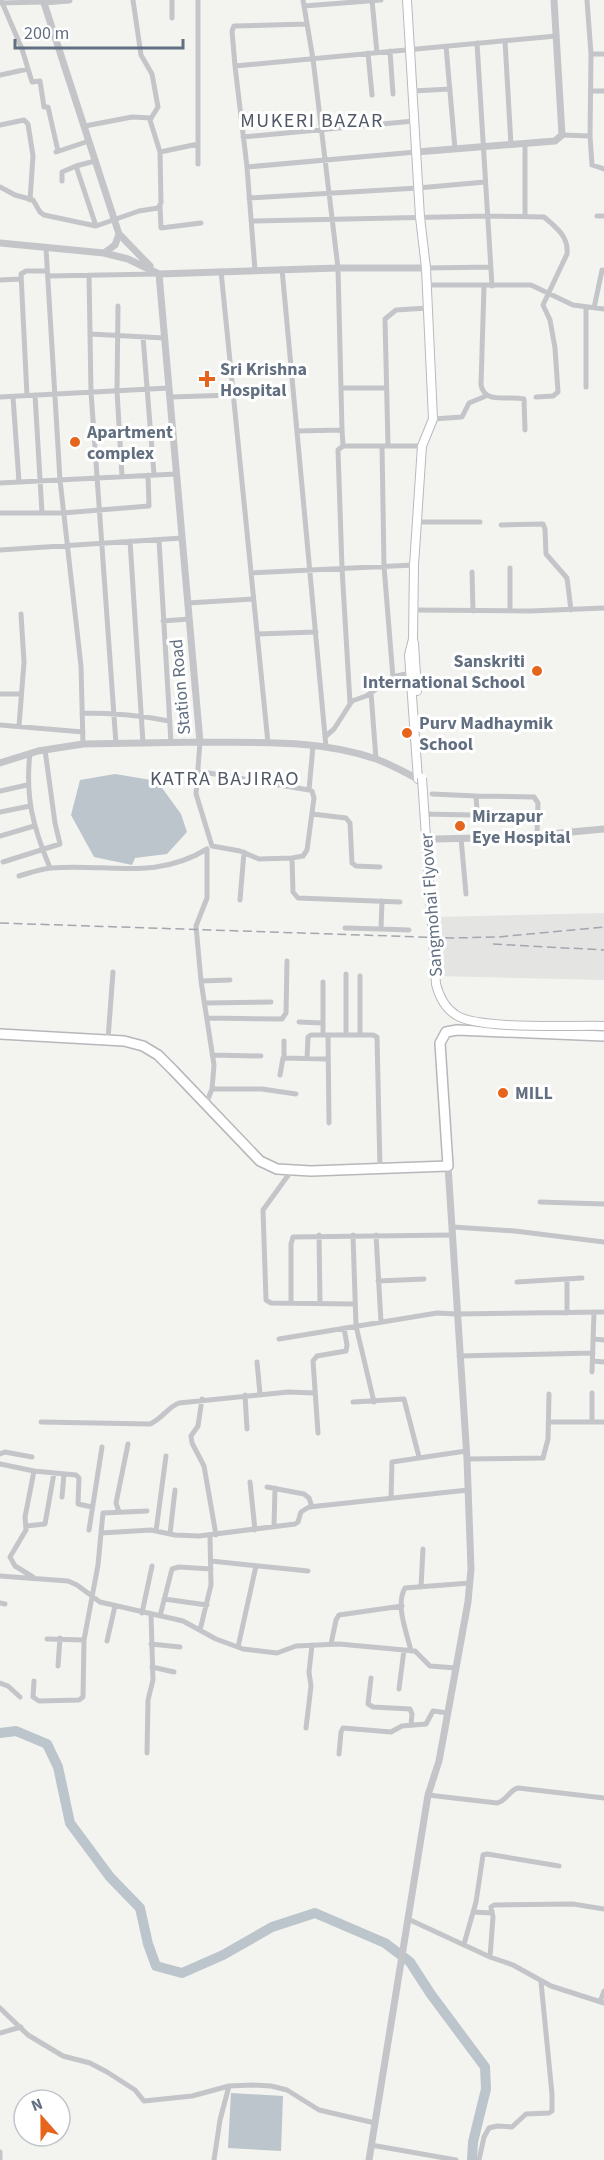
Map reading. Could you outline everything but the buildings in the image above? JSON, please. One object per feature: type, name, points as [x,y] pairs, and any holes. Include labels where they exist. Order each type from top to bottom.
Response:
[{"type":"highway","points":[[0,1034],[108,1039],[143,1046],[158,1055],[260,1161],[277,1169],[292,1170],[448,1166],[440,1042],[444,1034],[457,1030],[604,1036]]},
{"type":"main road","points":[[407,0],[420,217],[426,268],[433,419],[422,446],[414,564],[413,639],[409,655],[420,779]]},
{"type":"main road","name":"Sangmohai Flyover","points":[[413,639],[420,779],[436,984],[439,995],[455,1015],[486,1024],[604,1026]]},
{"type":"street","points":[[69,0],[1,2],[22,49],[32,82],[40,81],[44,107],[48,107],[56,152],[89,141]]},
{"type":"street","points":[[133,0],[141,54],[152,74],[158,107],[151,118],[160,152],[161,228],[201,223]]},
{"type":"street","points":[[172,0],[172,18]]},
{"type":"street","points":[[198,0],[198,164]]},
{"type":"street","points":[[372,0],[377,52]]},
{"type":"street","points":[[343,446],[338,267],[304,3],[381,0]]},
{"type":"street","points":[[554,0],[562,135]]},
{"type":"street","points":[[587,0],[591,54],[592,165],[604,169]]},
{"type":"street","points":[[44,1],[119,234],[159,274]]},
{"type":"street","points":[[255,270],[247,167],[232,31],[234,26],[307,24]]},
{"type":"street","points":[[235,66],[555,36]]},
{"type":"street","points":[[505,40],[511,145]]},
{"type":"street","points":[[477,43],[492,286]]},
{"type":"street","points":[[446,46],[455,149]]},
{"type":"street","points":[[390,51],[393,94]]},
{"type":"street","points":[[368,53],[372,95]]},
{"type":"street","points":[[591,54],[604,54]]},
{"type":"street","points":[[0,75],[28,69]]},
{"type":"street","points":[[413,91],[450,88]]},
{"type":"street","points":[[591,91],[604,91]]},
{"type":"street","points":[[85,126],[132,117],[151,118]]},
{"type":"street","points":[[0,125],[21,119],[28,124],[33,163],[30,200]]},
{"type":"street","points":[[243,137],[414,121]]},
{"type":"street","points":[[247,167],[555,141],[562,135],[590,136]]},
{"type":"street","points":[[160,152],[198,144]]},
{"type":"street","points":[[525,144],[525,216]]},
{"type":"street","points":[[62,181],[62,172],[95,161]]},
{"type":"street","points":[[76,166],[96,226]]},
{"type":"street","points":[[249,198],[485,182]]},
{"type":"street","points":[[0,187],[36,203],[44,215],[96,226],[160,206]]},
{"type":"street","points":[[251,221],[544,217],[565,237],[567,254],[543,308],[550,320],[555,348],[558,392],[553,396],[536,397]]},
{"type":"street","points":[[104,253],[115,244],[119,234]]},
{"type":"street","points":[[0,243],[104,253],[128,259],[159,274]]},
{"type":"street","points":[[46,248],[60,480],[81,666],[83,744]]},
{"type":"street","points":[[27,396],[20,279],[21,274],[26,271],[88,275],[338,267],[490,267]]},
{"type":"street","points":[[282,269],[326,747]]},
{"type":"street","points":[[594,308],[602,270]]},
{"type":"street","points":[[221,271],[268,742]]},
{"type":"street","name":"Station Road","points":[[159,274],[200,742],[268,742],[326,747],[376,759],[420,779]]},
{"type":"street","points":[[88,275],[91,392],[116,744]]},
{"type":"street","points":[[0,280],[20,279]]},
{"type":"street","points":[[427,285],[531,285],[573,305],[604,309]]},
{"type":"street","points":[[484,286],[481,385],[482,392],[486,396]]},
{"type":"street","points":[[118,306],[117,391],[122,476]]},
{"type":"street","points":[[393,678],[384,566],[385,319],[396,310],[428,308]]},
{"type":"street","points":[[585,308],[586,387]]},
{"type":"street","points":[[90,334],[164,338]]},
{"type":"street","points":[[0,513],[63,513],[149,506],[151,475],[143,337]]},
{"type":"street","points":[[0,397],[169,388]]},
{"type":"street","points":[[341,388],[386,388]]},
{"type":"street","points":[[35,395],[42,481],[42,513]]},
{"type":"street","points":[[170,397],[234,395]]},
{"type":"street","points":[[13,396],[19,482]]},
{"type":"street","points":[[433,419],[462,417],[469,403],[486,396],[524,399],[525,430]]},
{"type":"street","points":[[297,431],[342,430]]},
{"type":"street","points":[[350,703],[338,452],[343,446],[422,446]]},
{"type":"street","points":[[0,483],[176,474]]},
{"type":"street","points":[[417,522],[480,522]]},
{"type":"street","points":[[501,525],[543,524],[545,551],[567,578],[571,609]]},
{"type":"street","points":[[0,550],[182,538]]},
{"type":"street","points":[[159,540],[171,743]]},
{"type":"street","points":[[130,542],[143,743]]},
{"type":"street","points":[[251,573],[414,564]]},
{"type":"street","points":[[510,568],[510,611]]},
{"type":"street","points":[[472,572],[473,611]]},
{"type":"street","points":[[188,603],[254,599]]},
{"type":"street","points":[[413,610],[510,611],[604,608]]},
{"type":"street","points":[[19,726],[24,651],[21,614]]},
{"type":"street","points":[[163,621],[189,620]]},
{"type":"street","points":[[258,634],[316,632]]},
{"type":"street","points":[[326,736],[334,729],[350,703],[371,693],[393,678],[411,673]]},
{"type":"street","points":[[371,693],[376,759]]},
{"type":"street","points":[[0,694],[21,694]]},
{"type":"street","points":[[82,713],[141,715],[169,721]]},
{"type":"street","points":[[0,725],[83,732]]},
{"type":"street","points":[[0,763],[30,753],[83,744],[200,742],[196,786],[210,848],[207,898],[196,926],[201,981],[206,1003],[214,1071],[212,1089],[206,1104]]},
{"type":"street","points":[[309,790],[313,746]]},
{"type":"street","points":[[3,861],[58,846],[61,842],[55,823],[45,750]]},
{"type":"street","points":[[30,753],[27,785],[30,806],[34,825],[50,868]]},
{"type":"street","points":[[19,876],[50,868],[148,869],[188,859],[210,848],[244,852],[259,859],[303,856],[307,850],[312,814],[313,794],[309,790],[197,771]]},
{"type":"street","points":[[420,779],[425,838],[537,835],[604,829]]},
{"type":"street","points":[[0,791],[27,785]]},
{"type":"street","points":[[432,794],[536,798],[538,803],[537,835]]},
{"type":"street","points":[[422,814],[474,814],[477,810],[476,796]]},
{"type":"street","points":[[0,812],[30,806]]},
{"type":"street","points":[[312,814],[346,818],[350,823],[352,863],[356,866],[380,867]]},
{"type":"street","points":[[0,836],[34,825]]},
{"type":"street","points":[[461,838],[466,894]]},
{"type":"street","points":[[240,900],[244,852]]},
{"type":"street","points":[[292,858],[293,892],[298,898],[400,902]]},
{"type":"street","points":[[381,929],[382,902]]},
{"type":"street","points":[[345,928],[409,930]]},
{"type":"street","points":[[207,1018],[282,1019],[286,1013],[287,961]]},
{"type":"street","points":[[108,1039],[113,972]]},
{"type":"street","points":[[346,974],[346,1035]]},
{"type":"street","points":[[360,976],[360,1035]]},
{"type":"street","points":[[201,981],[230,980]]},
{"type":"street","points":[[323,982],[329,1123]]},
{"type":"street","points":[[206,1003],[271,1002]]},
{"type":"street","points":[[299,1022],[323,1023]]},
{"type":"street","points":[[308,1059],[308,1037],[311,1035],[376,1035],[378,1040],[380,1169]]},
{"type":"street","points":[[280,1075],[281,1061],[284,1058],[284,1041]]},
{"type":"street","points":[[212,1055],[261,1056]]},
{"type":"street","points":[[284,1058],[328,1059]]},
{"type":"street","points":[[212,1089],[262,1089],[296,1094]]},
{"type":"street","points":[[369,2160],[428,1795],[439,1761],[470,1583],[468,1490],[448,1166]]},
{"type":"street","points":[[292,1170],[263,1210],[266,1300],[271,1303],[355,1304]]},
{"type":"street","points":[[540,1202],[604,1204]]},
{"type":"street","points":[[291,1303],[291,1240],[297,1236],[515,1230],[604,1242]]},
{"type":"street","points":[[353,1235],[356,1326],[374,1402]]},
{"type":"street","points":[[376,1235],[381,1322]]},
{"type":"street","points":[[319,1236],[320,1303]]},
{"type":"street","points":[[517,1282],[582,1278]]},
{"type":"street","points":[[378,1281],[424,1279]]},
{"type":"street","points":[[567,1279],[567,1313]]},
{"type":"street","points":[[592,1372],[594,1312]]},
{"type":"street","points":[[279,1340],[437,1313],[604,1312]]},
{"type":"street","points":[[318,1433],[314,1358],[346,1351],[344,1328]]},
{"type":"street","points":[[593,1339],[604,1340]]},
{"type":"street","points":[[459,1356],[593,1353]]},
{"type":"street","points":[[258,1362],[260,1394]]},
{"type":"street","points":[[593,1362],[604,1362]]},
{"type":"street","points":[[41,1422],[150,1424],[175,1405],[202,1399],[302,1391],[315,1393]]},
{"type":"street","points":[[592,1393],[592,1422]]},
{"type":"street","points":[[391,1498],[392,1462],[419,1457],[466,1455],[543,1458],[548,1443],[549,1394]]},
{"type":"street","points":[[245,1395],[247,1429]]},
{"type":"street","points":[[200,1630],[211,1585],[213,1535],[204,1467],[191,1436],[198,1426],[202,1399]]},
{"type":"street","points":[[353,1402],[404,1399],[419,1457]]},
{"type":"street","points":[[549,1422],[604,1422]]},
{"type":"street","points":[[119,1512],[116,1503],[128,1444]]},
{"type":"street","points":[[89,1530],[102,1447]]},
{"type":"street","points":[[0,1454],[5,1452],[32,1457]]},
{"type":"street","points":[[156,1531],[166,1456]]},
{"type":"street","points":[[0,1464],[78,1476],[78,1504],[103,1513],[147,1511]]},
{"type":"street","points":[[34,1471],[25,1517],[26,1526],[10,1557],[15,1566],[34,1578]]},
{"type":"street","points":[[26,1526],[45,1524],[54,1473]]},
{"type":"street","points":[[62,1497],[64,1474]]},
{"type":"street","points":[[250,1482],[255,1530]]},
{"type":"street","points":[[267,1487],[304,1494],[309,1498],[312,1507]]},
{"type":"street","points":[[274,1527],[275,1488]]},
{"type":"street","points":[[170,1534],[175,1490]]},
{"type":"street","points":[[101,1533],[156,1531],[170,1534],[213,1535],[295,1524],[301,1512],[312,1507],[468,1490]]},
{"type":"street","points":[[34,1681],[33,1697],[35,1700],[82,1700],[84,1640],[103,1513]]},
{"type":"street","points":[[421,1587],[423,1549]]},
{"type":"street","points":[[211,1561],[308,1571]]},
{"type":"street","points":[[142,1613],[152,1566]]},
{"type":"street","points":[[238,1647],[256,1566]]},
{"type":"street","points":[[160,1616],[172,1569],[179,1567],[211,1569]]},
{"type":"street","points":[[0,1576],[68,1581],[100,1602],[183,1621],[216,1639],[238,1647],[277,1653],[296,1646],[331,1644],[404,1650],[418,1654],[430,1666],[456,1668]]},
{"type":"street","points":[[411,1651],[402,1606],[405,1588],[470,1583]]},
{"type":"street","points":[[164,1599],[207,1605]]},
{"type":"street","points":[[107,1641],[115,1606]]},
{"type":"street","points":[[331,1644],[339,1616],[402,1606]]},
{"type":"street","points":[[147,1753],[148,1700],[153,1680],[151,1615]]},
{"type":"street","points":[[58,1666],[60,1638]]},
{"type":"street","points":[[47,1639],[84,1640]]},
{"type":"street","points":[[151,1644],[180,1647]]},
{"type":"street","points":[[306,1728],[311,1686],[309,1672],[312,1645]]},
{"type":"street","points":[[399,1689],[404,1650]]},
{"type":"street","points":[[152,1667],[174,1672]]},
{"type":"street","points":[[371,1678],[368,1704],[373,1707],[410,1709],[411,1725]]},
{"type":"street","points":[[0,1683],[5,1684],[20,1697]]},
{"type":"street","points":[[339,1754],[343,1728],[388,1732],[402,1726],[426,1724],[433,1711],[448,1713]]},
{"type":"street","points":[[428,1795],[497,1803],[504,1801],[514,1789],[518,1788],[604,1798]]},
{"type":"street","points":[[464,1944],[473,1912],[482,1856],[485,1854],[559,1866]]},
{"type":"street","points":[[489,1957],[493,1917],[491,1907],[499,1904],[573,1904],[604,1909]]},
{"type":"street","points":[[473,1912],[492,1913]]},
{"type":"street","points":[[408,1919],[489,1957],[513,1965],[541,1982],[602,2003],[604,1991]]},
{"type":"street","points":[[479,2160],[484,2137],[489,2128],[512,2127],[526,2114],[552,2111],[541,1982]]},
{"type":"street","points":[[0,2009],[28,2035],[63,2056],[90,2063],[107,2072],[135,2090],[144,2101],[192,2096],[229,2086],[271,2086],[287,2090],[319,2110],[375,2123]]},
{"type":"street","points":[[0,2033],[21,2027]]},
{"type":"street","points":[[214,2160],[221,2116],[229,2086]]},
{"type":"street","points":[[371,2145],[456,2160]]},
{"type":"street","points":[[0,2152],[0,2159]]},
{"type":"shaded area","points":[[115,774],[157,781],[181,814],[187,832],[167,854],[135,858],[132,865],[94,857],[71,815],[80,780]]},
{"type":"shaded area","points":[[604,913],[604,980],[437,976],[434,917]]},
{"type":"shaded area","points":[[231,2093],[283,2096],[281,2151],[228,2148]]},
{"type":"waterway","points":[[0,1733],[16,1731],[47,1744],[58,1767],[70,1823],[110,1877],[140,1908],[148,1944],[156,1966],[182,1973],[223,1955],[272,1927],[315,1913],[385,1943],[410,1962],[485,2067],[486,2089],[473,2142],[472,2160]]},
{"type":"railway","points":[[0,923],[452,938],[498,937],[604,927]]},
{"type":"railway","points":[[493,944],[604,950]]},
{"type":"place","name":"Sri Krishna Hospital","points":[[207,379]]},
{"type":"place","name":"Apartment complex","points":[[75,442]]},
{"type":"place","name":"Sanskriti International School","points":[[537,671]]},
{"type":"place","name":"Purv Madhaymik School","points":[[407,733]]},
{"type":"place","name":"Mirzapur Eye Hospital","points":[[460,826]]},
{"type":"place","name":"MILL","points":[[503,1093]]},
{"type":"district","name":"MUKERI BAZAR","points":[[312,120]]},
{"type":"district","name":"KATRA BAJIRAO","points":[[225,778]]}]
